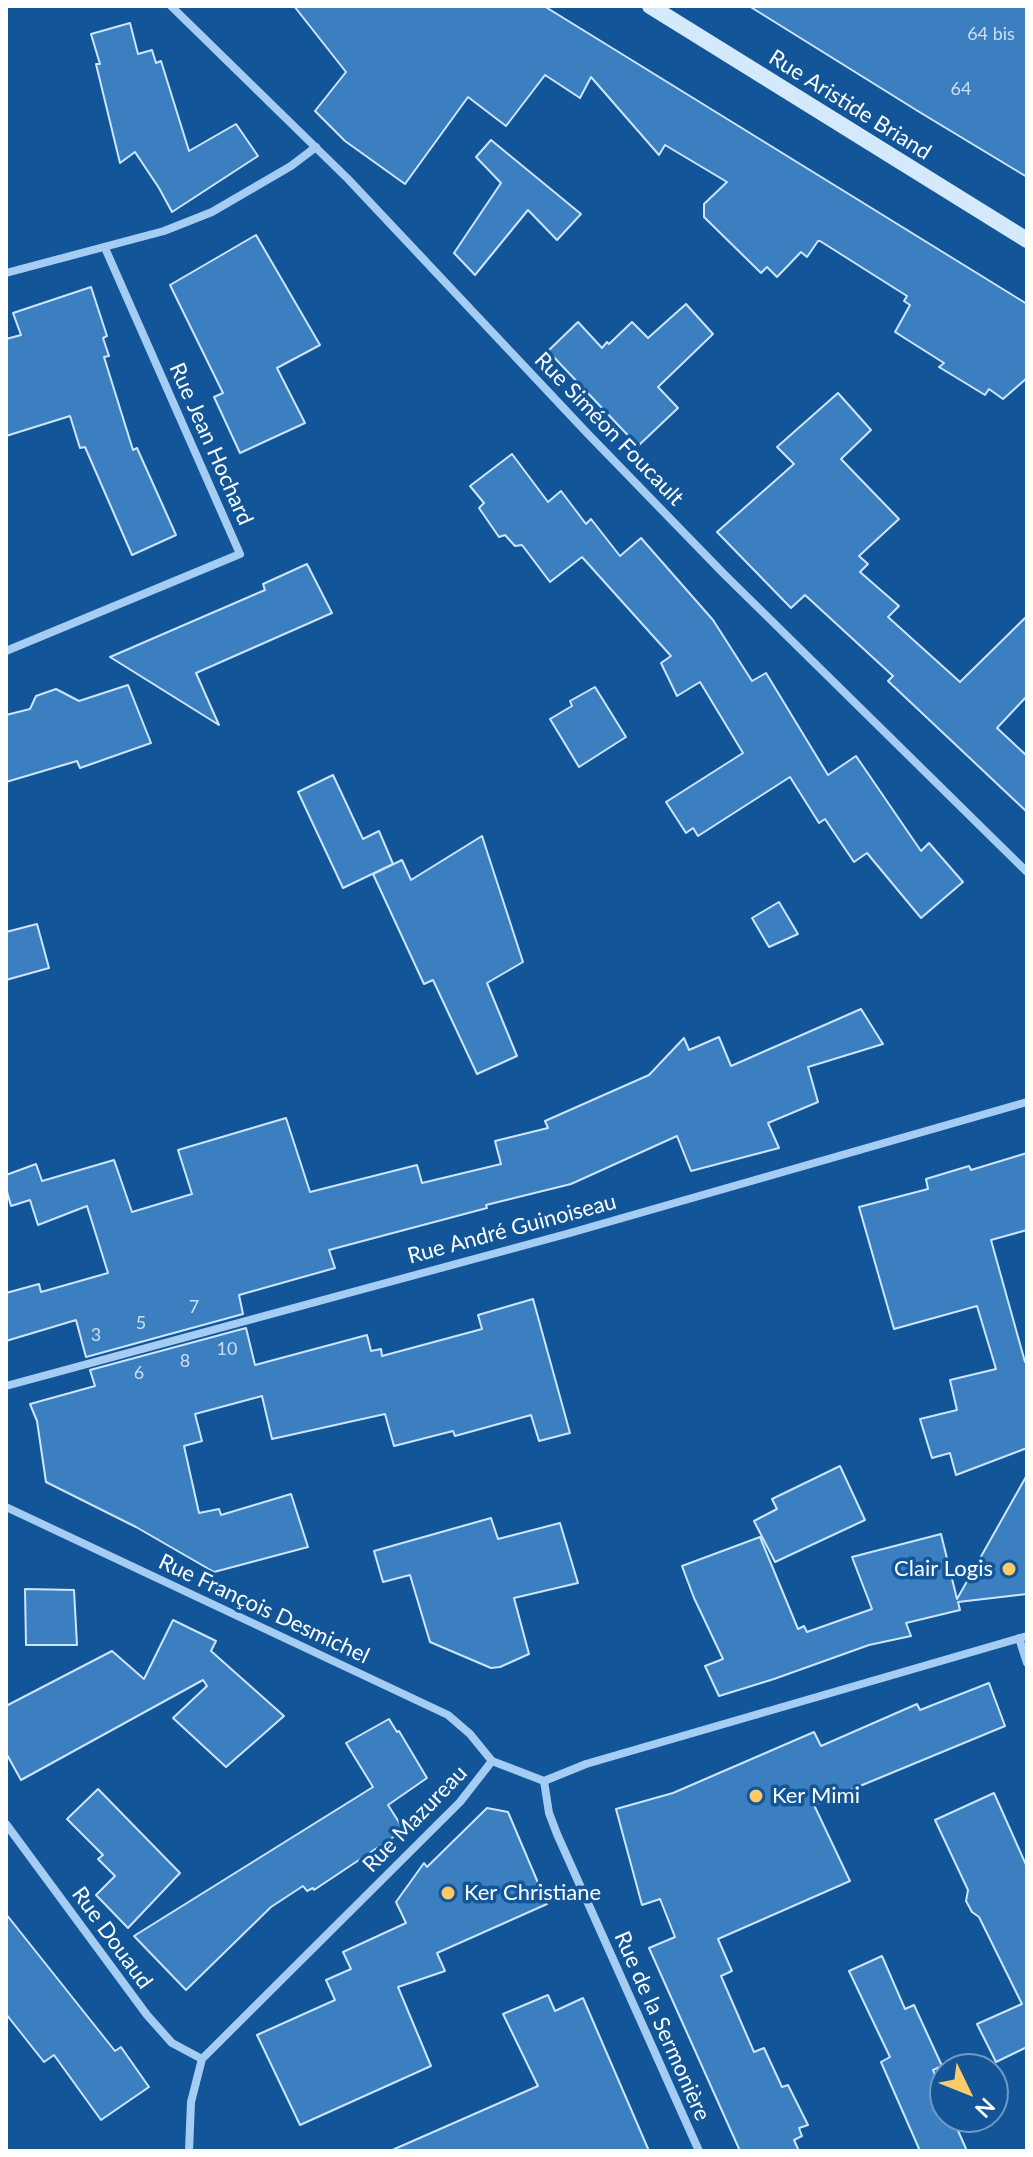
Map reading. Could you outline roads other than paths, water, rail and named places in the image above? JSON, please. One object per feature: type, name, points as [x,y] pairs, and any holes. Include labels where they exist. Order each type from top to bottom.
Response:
[{"type":"main road","name":"Rue Aristide Briand","points":[[650,6],[1027,240]]},
{"type":"street","name":"Rue Siméon Foucault","points":[[171,6],[316,147],[713,564],[1027,872]]},
{"type":"street","points":[[6,273],[164,231],[212,212],[264,183],[316,147]]},
{"type":"street","name":"Rue Jean Hochard","points":[[6,651],[240,554],[105,248]]},
{"type":"street","name":"Rue André Guinoiseau","points":[[6,1386],[585,1229],[1027,1102]]},
{"type":"street","name":"Rue François Desmichel","points":[[6,1507],[448,1715],[470,1734],[492,1761]]},
{"type":"street","points":[[544,1781],[586,1764],[1023,1637],[1027,1663]]},
{"type":"street","name":"Rue Mazureau","points":[[202,2059],[460,1802],[492,1761],[544,1781]]},
{"type":"street","name":"Rue de la Sermonière","points":[[544,1781],[549,1813],[557,1834],[699,2151]]},
{"type":"street","name":"Rue Douaud","points":[[6,1824],[147,2015],[172,2043],[202,2059]]},
{"type":"street","points":[[189,2151],[191,2102],[202,2059]]},
{"type":"place","name":"Clair Logis","points":[[1009,1569]]},
{"type":"place","name":"Ker Mimi","points":[[756,1796]]},
{"type":"place","name":"Ker Christiane","points":[[448,1893]]}]
